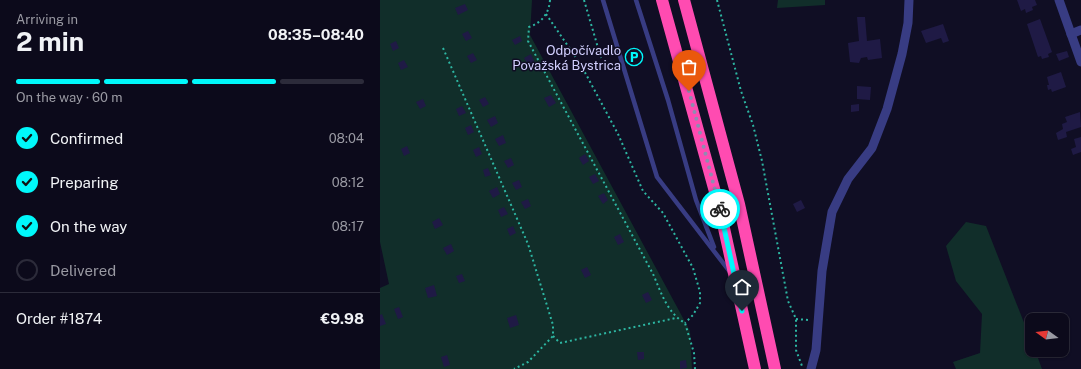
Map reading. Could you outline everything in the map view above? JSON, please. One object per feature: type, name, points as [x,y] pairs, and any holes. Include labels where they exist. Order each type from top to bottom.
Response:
[{"type":"highway","points":[[662,0],[702,138],[755,369]]},
{"type":"highway","points":[[684,0],[739,204],[775,369]]},
{"type":"street","points":[[811,369],[816,350],[822,271],[832,212],[848,179],[872,148],[887,109],[902,54],[908,24],[909,0]]},
{"type":"street","points":[[1059,0],[1081,62]]},
{"type":"street","points":[[1071,34],[1081,30]]},
{"type":"lane","points":[[604,0],[657,177],[716,252],[736,282]]},
{"type":"lane","points":[[636,0],[668,100],[696,200],[716,252]]},
{"type":"path","points":[[550,0],[546,14],[538,24],[529,27],[528,41],[653,274],[667,305],[676,318],[685,324],[694,353],[695,369]]},
{"type":"path","points":[[584,0],[601,58]]},
{"type":"path","points":[[717,0],[762,161],[788,301],[796,319],[796,350],[803,369]]},
{"type":"path","points":[[546,14],[581,65],[618,134],[643,191],[663,213],[693,268],[700,292],[700,303],[693,315],[685,324]]},
{"type":"path","points":[[443,48],[528,244],[553,325],[554,336],[560,343],[676,318]]},
{"type":"path","points":[[514,369],[528,362],[554,336]]},
{"type":"green space","points":[[380,0],[532,0],[530,35],[690,331],[692,369],[380,369],[380,288],[389,284],[380,242]]},
{"type":"green space","points":[[778,0],[825,0],[825,5],[777,8]]},
{"type":"green space","points":[[966,222],[986,226],[1025,325],[1025,357],[1038,357],[1042,369],[956,369],[953,362],[980,353],[982,314],[956,281],[946,246]]},
{"type":"building","points":[[1017,0],[1035,0],[1037,5],[1032,7],[1033,10],[1026,13],[1025,9],[1021,11]]},
{"type":"building","points":[[465,4],[468,10],[458,15],[455,8]]},
{"type":"building","points":[[857,17],[865,17],[867,41],[880,39],[882,58],[868,60],[867,57],[861,58],[859,63],[850,62],[848,43],[859,41]]},
{"type":"building","points":[[1040,19],[1052,52],[1048,54],[1049,57],[1042,59],[1041,56],[1038,57],[1027,24]]},
{"type":"building","points":[[943,24],[949,41],[943,43],[941,38],[926,43],[921,31]]},
{"type":"building","points":[[468,31],[472,38],[466,41],[462,34]]},
{"type":"building","points":[[520,36],[522,41],[515,45],[512,40]]},
{"type":"building","points":[[396,41],[399,48],[393,51],[390,44]]},
{"type":"building","points":[[1067,51],[1069,57],[1059,61],[1056,54]]},
{"type":"building","points":[[473,53],[477,60],[471,63],[467,56]]},
{"type":"building","points":[[531,54],[535,63],[529,66],[524,58]]},
{"type":"building","points":[[404,60],[408,67],[401,70],[398,63]]},
{"type":"building","points":[[1061,72],[1066,87],[1052,92],[1051,89],[1048,90],[1047,85],[1049,85],[1047,77]]},
{"type":"building","points":[[857,86],[871,87],[870,100],[857,99]]},
{"type":"building","points":[[551,95],[556,103],[549,107],[544,98]]},
{"type":"building","points":[[485,97],[489,104],[483,107],[479,100]]},
{"type":"building","points":[[423,99],[426,106],[420,109],[416,102]]},
{"type":"building","points":[[859,104],[859,111],[851,112],[851,105]]},
{"type":"building","points":[[462,106],[466,113],[459,116],[456,109]]},
{"type":"building","points":[[1080,112],[1081,127],[1066,132],[1067,137],[1058,140],[1056,133],[1063,129],[1062,124],[1067,122],[1065,117]]},
{"type":"building","points":[[495,116],[498,123],[491,127],[487,120]]},
{"type":"building","points":[[471,125],[474,132],[468,135],[465,128]]},
{"type":"building","points":[[503,135],[506,143],[499,146],[495,139]]},
{"type":"building","points":[[1081,137],[1081,152],[1073,155],[1071,149],[1076,147],[1074,139]]},
{"type":"building","points":[[407,146],[410,153],[404,156],[401,149]]},
{"type":"building","points":[[479,147],[482,154],[476,157],[473,150]]},
{"type":"building","points":[[585,154],[589,161],[583,165],[579,158]]},
{"type":"building","points":[[511,158],[514,165],[508,168],[504,161]]},
{"type":"building","points":[[488,168],[491,175],[485,177],[483,170]]},
{"type":"building","points":[[595,174],[599,181],[593,184],[589,177]]},
{"type":"building","points":[[519,180],[522,187],[516,190],[512,183]]},
{"type":"building","points":[[497,187],[500,194],[493,198],[489,191]]},
{"type":"building","points":[[604,193],[608,200],[603,204],[598,196]]},
{"type":"building","points":[[528,199],[531,206],[525,209],[521,202]]},
{"type":"building","points":[[801,200],[805,208],[797,212],[793,204]]},
{"type":"building","points":[[504,207],[508,214],[501,217],[498,210]]},
{"type":"building","points":[[439,218],[443,225],[435,229],[432,222]]},
{"type":"building","points":[[513,226],[516,233],[510,236],[507,229]]},
{"type":"building","points":[[620,234],[624,242],[618,245],[614,237]]},
{"type":"building","points":[[451,244],[454,251],[447,255],[443,248]]},
{"type":"building","points":[[587,267],[591,275],[585,278],[581,270]]},
{"type":"building","points":[[462,274],[465,281],[459,283],[456,276]]},
{"type":"building","points":[[434,285],[437,296],[428,298],[425,288]]},
{"type":"building","points":[[648,292],[652,300],[646,303],[642,295]]},
{"type":"building","points":[[399,307],[403,317],[398,319],[394,309]]},
{"type":"building","points":[[382,314],[386,324],[380,326],[380,315]]},
{"type":"building","points":[[516,315],[519,325],[510,328],[507,318]]},
{"type":"building","points":[[637,352],[644,352],[644,359],[638,360]]},
{"type":"building","points":[[447,355],[450,365],[444,367],[441,357]]},
{"type":"building","points":[[686,360],[687,368],[680,369],[680,361]]},
{"type":"way so far","points":[[689,91],[720,209]]},
{"type":"place","name":"Odpočívadlo Považská Bystrica","points":[[634,57]]},
{"type":"route","points":[[720,209],[742,311]]}]
